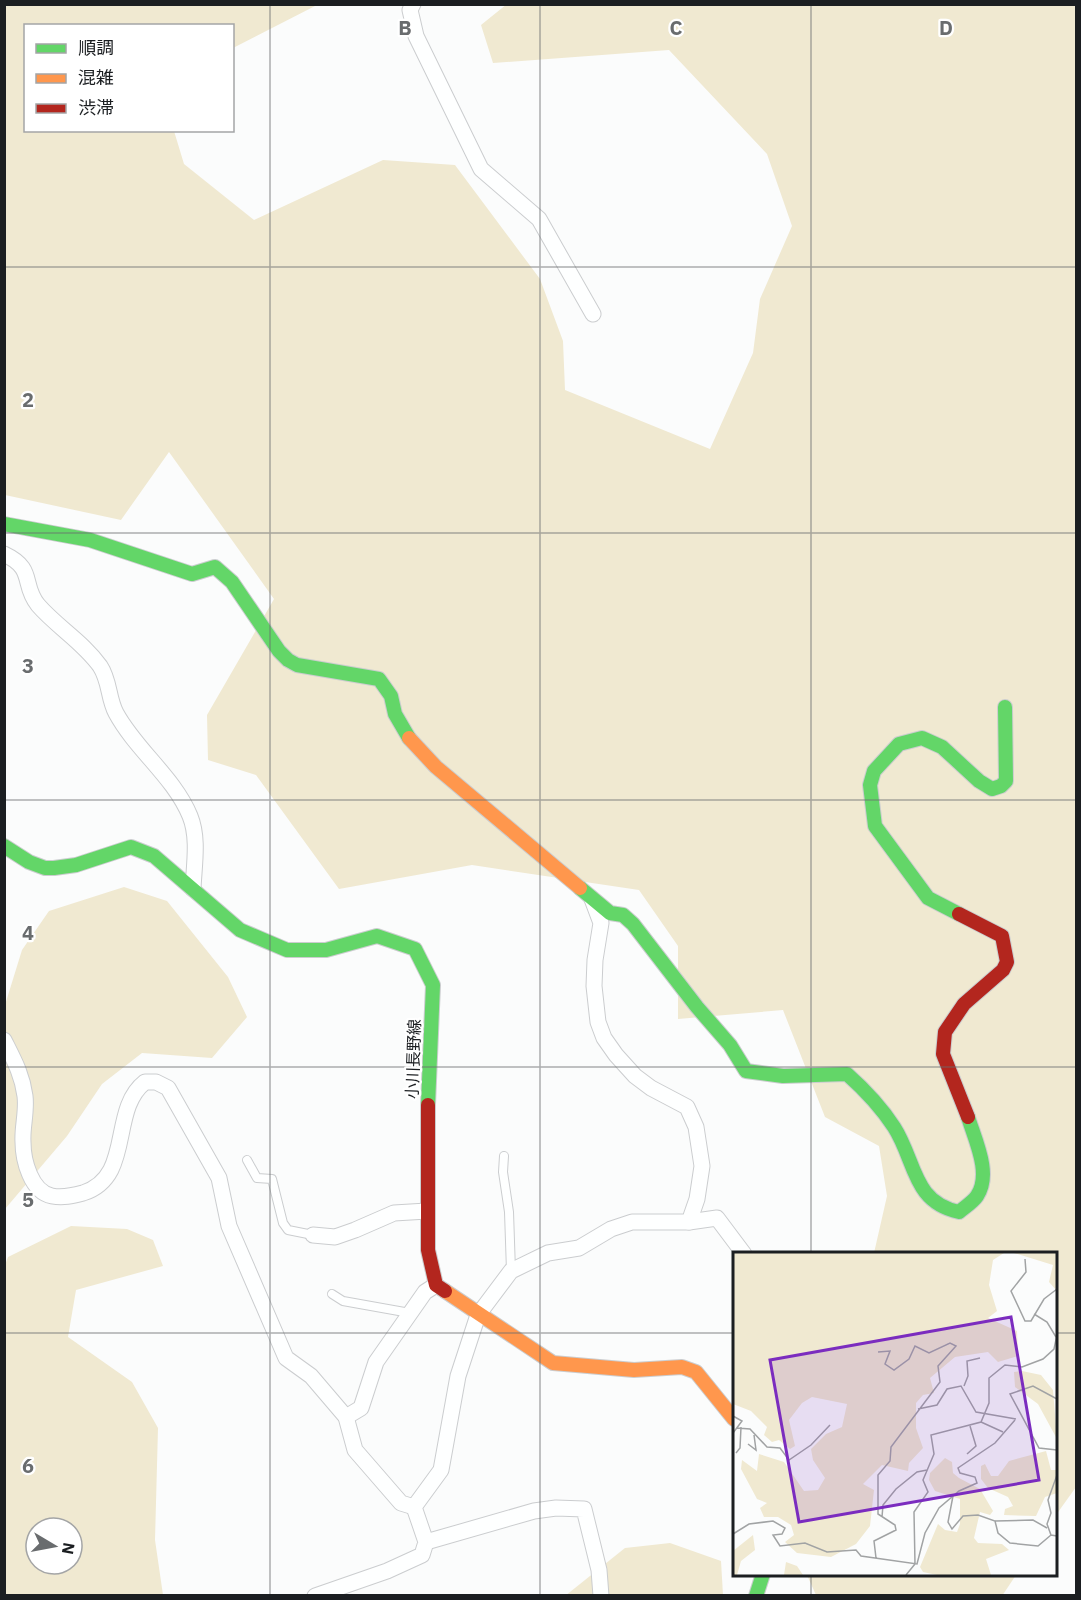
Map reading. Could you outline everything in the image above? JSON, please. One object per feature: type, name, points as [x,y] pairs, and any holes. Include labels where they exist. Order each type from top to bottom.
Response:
[{"type":"street","points":[[413,4],[410,10],[416,36],[481,169],[539,219],[593,314]]},
{"type":"street","points":[[4,524],[90,540],[192,574],[215,567],[232,582],[279,651],[288,660],[297,665],[379,679],[391,696],[399,725],[430,761],[592,899],[610,913],[623,915],[647,940],[697,1007],[730,1046],[746,1071],[783,1076],[847,1074],[874,1100],[903,1143],[929,1199],[945,1209],[959,1212],[977,1197],[983,1182],[982,1162],[966,1110],[943,1054],[945,1032],[964,1004],[1003,970],[1007,962],[1006,950],[1002,936],[928,898],[875,826],[870,785],[874,771],[899,744],[922,738],[942,747],[992,789],[1000,786],[1006,781],[1005,707]]},
{"type":"street","points":[[4,554],[23,566],[37,603],[86,649],[100,666],[110,689],[115,712],[182,800],[191,817],[194,830],[193,889]]},
{"type":"street","name":"小川長野線","points":[[4,846],[21,859],[47,869],[75,864],[131,847],[154,856],[240,930],[287,950],[326,950],[377,936],[415,949],[433,985],[428,1084],[427,1211],[428,1250],[436,1285]]},
{"type":"street","points":[[592,899],[601,923],[595,960],[594,986],[598,1022],[604,1038],[635,1076],[651,1088],[687,1107],[696,1127],[702,1166],[697,1199],[689,1222]]},
{"type":"street","points":[[4,1041],[18,1065],[25,1096],[23,1142],[25,1161],[34,1182],[47,1195],[62,1197],[92,1190],[114,1166],[132,1094],[145,1082],[156,1082],[168,1088],[219,1178],[229,1226],[286,1358],[311,1376],[346,1417],[354,1450],[401,1503],[414,1507]]},
{"type":"street","points":[[313,1235],[335,1237],[394,1213],[427,1211]]},
{"type":"street","points":[[414,1507],[441,1470],[458,1376],[478,1316],[511,1271],[548,1253],[579,1248],[611,1229],[632,1222],[689,1222],[717,1218],[742,1252]]},
{"type":"street","points":[[346,1417],[361,1408],[376,1362],[426,1292],[436,1285],[478,1316],[553,1363],[634,1370],[682,1367],[696,1372],[733,1417]]},
{"type":"street","points":[[315,1596],[422,1555],[426,1542],[414,1507]]},
{"type":"street","points":[[426,1542],[534,1511],[556,1508],[584,1509],[599,1570],[601,1596]]},
{"type":"street","points":[[756,1596],[763,1576]]},
{"type":"lane","points":[[504,1156],[503,1172],[509,1212],[511,1271]]},
{"type":"lane","points":[[247,1160],[256,1178],[272,1179],[283,1223],[288,1230],[313,1235]]},
{"type":"lane","points":[[332,1294],[343,1300],[410,1313]]},
{"type":"shaded area","points":[[507,4],[1076,5],[1076,1487],[1057,1514],[1057,1252],[874,1252],[887,1196],[879,1146],[825,1117],[783,1010],[678,1019],[678,946],[639,890],[472,865],[339,889],[256,775],[208,760],[207,715],[274,599],[169,452],[121,520],[5,495],[5,5],[317,5],[234,47],[234,24],[24,24],[24,132],[174,132],[184,164],[254,220],[383,160],[455,165],[540,279],[563,341],[565,390],[710,449],[753,353],[760,299],[792,226],[767,154],[669,50],[493,63],[481,25]]},
{"type":"shaded area","points":[[124,887],[167,901],[228,977],[247,1017],[212,1058],[142,1053],[102,1084],[67,1136],[5,1209],[5,1005],[22,950],[49,911]]},
{"type":"shaded area","points":[[71,1226],[127,1229],[153,1240],[163,1266],[76,1290],[68,1337],[132,1382],[158,1428],[155,1540],[163,1595],[5,1595],[5,1265],[8,1257]]},
{"type":"shaded area","points":[[670,1543],[721,1561],[723,1595],[565,1596],[625,1548]]},
{"type":"shaded area","points":[[807,1576],[1015,1576],[1002,1596],[816,1595]]},
{"type":"traffic: fast","points":[[4,524],[90,540],[192,574],[215,567],[232,582],[279,651],[288,660],[297,665],[379,679],[391,696],[395,714],[409,738]]},
{"type":"traffic: fast","points":[[959,914],[928,898],[875,826],[870,785],[874,771],[899,744],[922,738],[942,747],[979,781],[992,789],[1001,786],[1006,781],[1005,707]]},
{"type":"traffic: fast","points":[[4,846],[29,862],[45,868],[76,865],[131,847],[154,856],[240,930],[287,950],[326,950],[377,936],[415,949],[433,985],[428,1105]]},
{"type":"traffic: fast","points":[[580,888],[610,913],[623,915],[633,924],[697,1007],[730,1045],[746,1071],[783,1076],[847,1074],[872,1099],[894,1127],[924,1190],[944,1207],[959,1212],[977,1196],[983,1178],[981,1157],[968,1117]]},
{"type":"traffic: fast","points":[[756,1596],[762,1576]]},
{"type":"traffic: slow","points":[[409,738],[436,767],[580,888]]},
{"type":"traffic: slow","points":[[445,1291],[553,1363],[634,1370],[682,1367],[696,1372],[733,1418]]},
{"type":"traffic: jam","points":[[959,914],[1002,936],[1007,962],[1003,970],[964,1004],[945,1032],[943,1054],[968,1117]]},
{"type":"traffic: jam","points":[[428,1105],[428,1250],[436,1285],[445,1291]]}]
